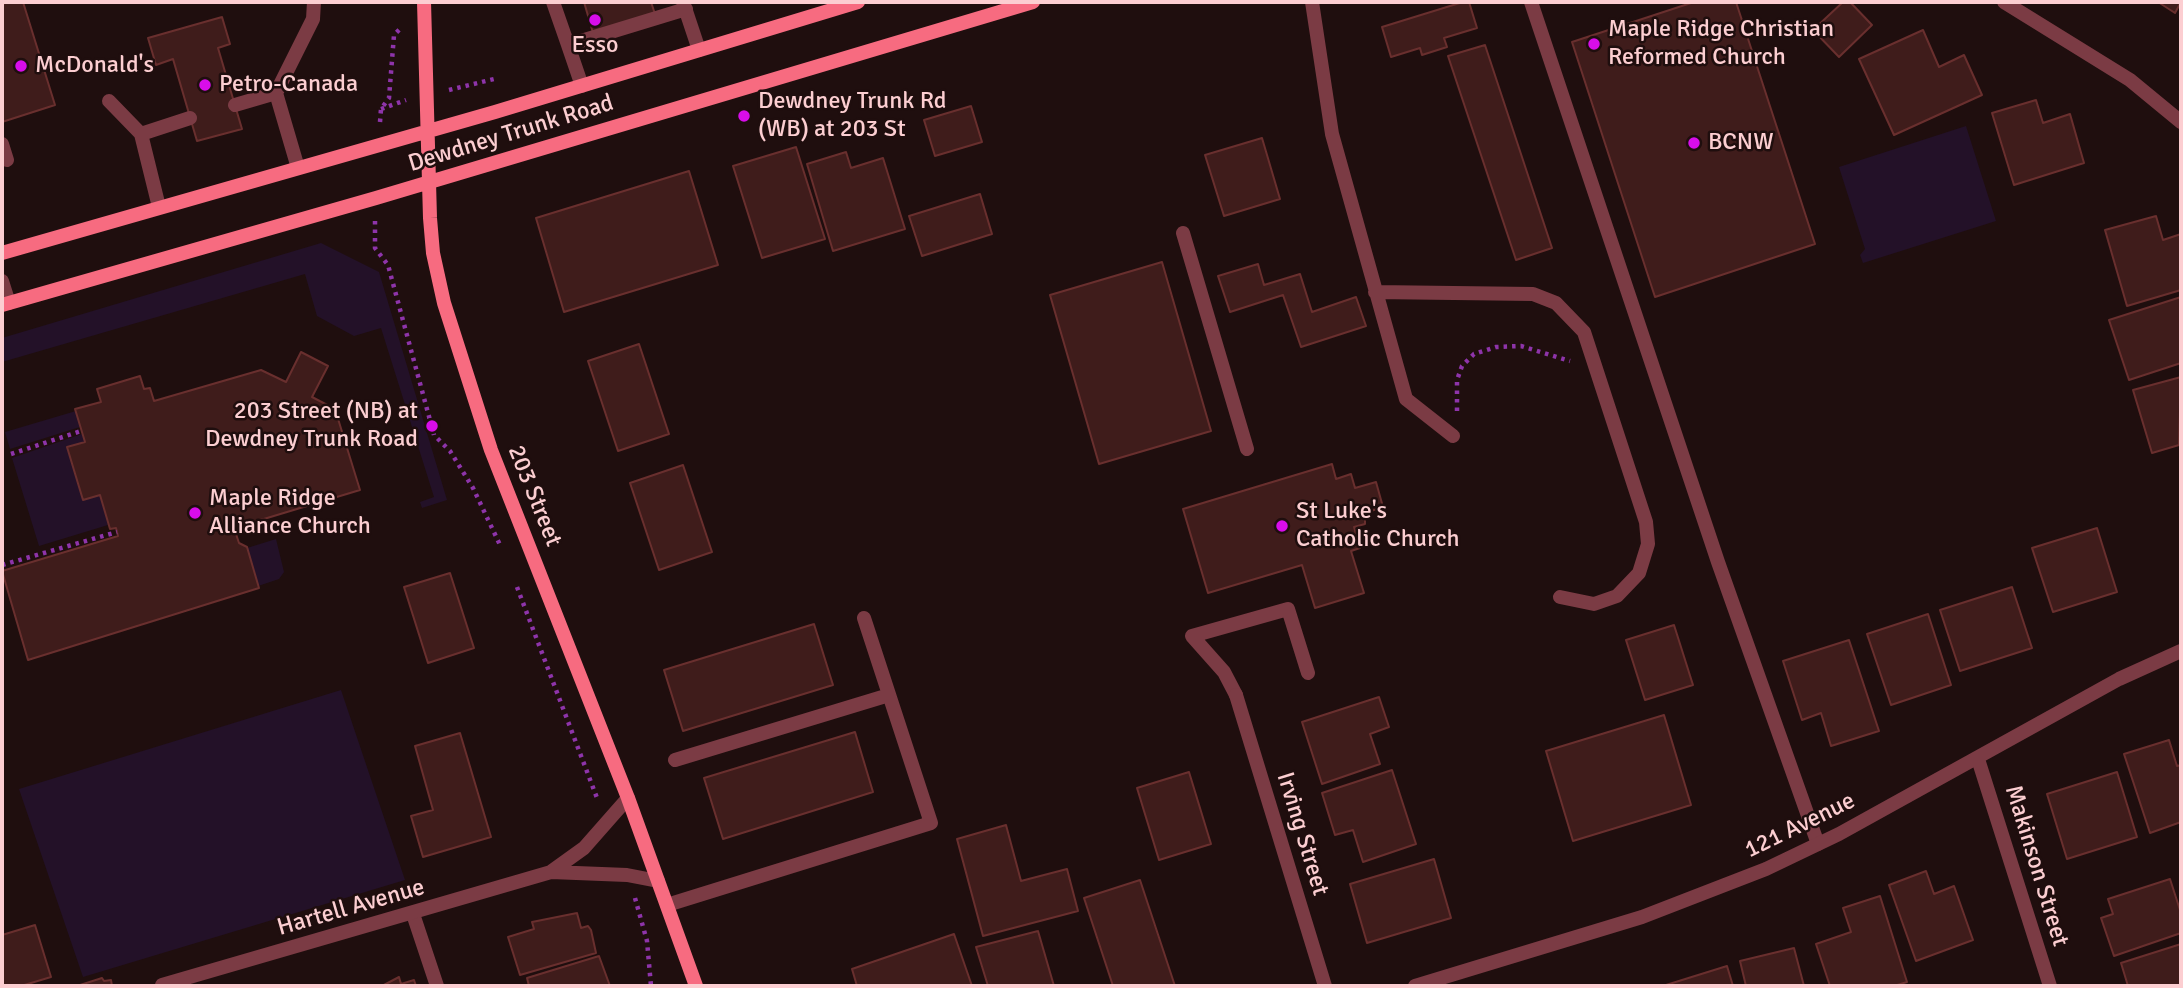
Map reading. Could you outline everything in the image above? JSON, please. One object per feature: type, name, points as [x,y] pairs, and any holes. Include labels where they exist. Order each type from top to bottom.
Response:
[{"type":"main road","name":"Dewdney Trunk Road","points":[[2,253],[582,86],[858,2]]},
{"type":"main road","name":"Dewdney Trunk Road","points":[[5,304],[428,183],[1033,2]]},
{"type":"main road","name":"203 Street","points":[[424,3],[426,131],[433,253],[457,347],[491,450],[628,798],[696,986]]},
{"type":"street","points":[[298,168],[276,93],[313,19],[314,2]]},
{"type":"street","points":[[553,2],[582,86]]},
{"type":"street","points":[[988,15],[1004,2]]},
{"type":"street","points":[[1312,2],[1332,134],[1406,399],[1453,436]]},
{"type":"street","points":[[1531,2],[1718,562],[1818,844]]},
{"type":"street","points":[[2004,2],[2130,80],[2181,122]]},
{"type":"street","points":[[568,45],[685,6],[699,50]]},
{"type":"street","points":[[235,105],[276,93]]},
{"type":"street","points":[[109,101],[141,134],[159,207]]},
{"type":"street","points":[[141,134],[190,118]]},
{"type":"street","points":[[2,144],[7,160]]},
{"type":"street","points":[[1183,233],[1247,449]]},
{"type":"street","points":[[2,281],[5,304]]},
{"type":"street","points":[[1375,292],[1533,293],[1556,303],[1584,332],[1646,522],[1648,544],[1639,573],[1617,596],[1594,604],[1560,597]]},
{"type":"street","name":"Irving Street","points":[[1308,673],[1288,609],[1192,636],[1224,672],[1236,695],[1325,986]]},
{"type":"street","points":[[667,905],[931,823],[864,618]]},
{"type":"street","name":"121 Avenue","points":[[1415,986],[1706,894],[1818,844],[1978,759],[2119,679],[2181,651]]},
{"type":"street","points":[[674,760],[889,695]]},
{"type":"street","name":"Makinson Street","points":[[1978,759],[2050,986]]},
{"type":"street","name":"Hartell Avenue","points":[[551,872],[584,848],[628,798]]},
{"type":"street","name":"Hartell Avenue","points":[[162,985],[414,914],[551,872],[613,874],[658,881]]},
{"type":"street","points":[[414,914],[438,986]]},
{"type":"path","points":[[381,109],[389,98],[394,35],[424,3]]},
{"type":"path","points":[[374,237],[375,248],[388,265],[434,435],[450,451],[473,488],[502,549]]},
{"type":"path","points":[[1453,436],[1458,406],[1457,380],[1462,366],[1474,354],[1496,347],[1521,346],[1548,352],[1599,376]]},
{"type":"path","points":[[11,454],[81,431]]},
{"type":"path","points":[[2,565],[117,532]]},
{"type":"path","points":[[516,585],[588,774]]},
{"type":"path","points":[[635,896],[647,942],[651,986]]},
{"type":"shaded area","points":[[1966,126],[1996,221],[1863,263],[1860,255],[1865,249],[1839,167]]},
{"type":"shaded area","points":[[321,243],[379,272],[447,500],[422,508],[420,502],[434,497],[381,328],[354,336],[317,316],[305,274],[2,362],[2,338]]},
{"type":"shaded area","points":[[76,411],[80,427],[10,449],[5,432]]},
{"type":"shaded area","points":[[82,434],[85,442],[67,448],[83,500],[100,495],[108,525],[39,546],[12,458]]},
{"type":"shaded area","points":[[276,539],[284,572],[279,579],[258,586],[247,548]]},
{"type":"shaded area","points":[[341,690],[405,880],[83,977],[19,789]]},
{"type":"building","points":[[23,2],[55,105],[2,122],[2,4]]},
{"type":"building","points":[[584,2],[651,2],[655,14],[593,33]]},
{"type":"building","points":[[1469,2],[1477,28],[1444,38],[1447,47],[1422,55],[1420,48],[1391,57],[1382,27]]},
{"type":"building","name":"BCNW","points":[[1694,2],[1736,2],[1815,244],[1655,297],[1572,42]]},
{"type":"building","points":[[1843,2],[1850,2],[1872,25],[1839,57],[1813,30]]},
{"type":"building","points":[[2158,2],[2181,2],[2175,13]]},
{"type":"building","name":"Petro-Canada","points":[[222,17],[230,44],[218,48],[242,129],[197,141],[173,59],[156,65],[148,38]]},
{"type":"building","points":[[1923,30],[1939,67],[1964,55],[1982,95],[1894,135],[1859,59]]},
{"type":"building","points":[[1485,45],[1552,248],[1516,260],[1448,56]]},
{"type":"building","points":[[2036,100],[2043,123],[2070,114],[2084,163],[2014,185],[1992,113]]},
{"type":"building","points":[[971,106],[982,142],[935,156],[924,120]]},
{"type":"building","points":[[1262,138],[1280,199],[1224,216],[1205,155]]},
{"type":"building","points":[[796,147],[825,239],[762,258],[733,166]]},
{"type":"building","points":[[846,152],[851,168],[883,158],[905,229],[833,251],[807,164]]},
{"type":"building","points":[[689,171],[718,265],[564,312],[536,218]]},
{"type":"building","points":[[980,194],[992,234],[922,256],[909,216]]},
{"type":"building","points":[[2156,216],[2163,240],[2181,234],[2181,290],[2127,306],[2105,230]]},
{"type":"building","points":[[1162,262],[1211,431],[1099,464],[1050,295]]},
{"type":"building","points":[[1258,264],[1264,285],[1300,274],[1312,312],[1356,297],[1366,326],[1301,347],[1283,295],[1230,312],[1218,276]]},
{"type":"building","points":[[2181,297],[2181,363],[2129,380],[2109,320]]},
{"type":"building","points":[[639,344],[669,434],[618,451],[588,361]]},
{"type":"building","name":"Maple Ridge Alliance Church","points":[[301,352],[328,366],[312,397],[335,409],[360,490],[234,528],[239,543],[247,547],[259,588],[28,660],[2,571],[118,536],[116,528],[110,529],[100,495],[83,500],[67,447],[85,442],[75,409],[101,402],[97,389],[140,376],[144,389],[150,388],[154,401],[261,370],[286,382]]},
{"type":"building","points":[[2181,377],[2179,445],[2152,453],[2133,390]]},
{"type":"building","points":[[1332,464],[1336,479],[1351,474],[1355,488],[1376,482],[1383,507],[1365,513],[1365,524],[1354,527],[1360,548],[1351,551],[1364,593],[1315,608],[1302,565],[1208,593],[1183,509]]},
{"type":"building","points":[[683,465],[712,552],[659,570],[630,483]]},
{"type":"building","points":[[2097,528],[2117,592],[2053,612],[2032,548]]},
{"type":"building","points":[[450,573],[474,648],[428,663],[404,587]]},
{"type":"building","points":[[2012,587],[2032,648],[1960,671],[1940,610]]},
{"type":"building","points":[[1928,614],[1951,685],[1891,705],[1867,634]]},
{"type":"building","points":[[814,624],[833,685],[683,731],[664,670]]},
{"type":"building","points":[[1674,625],[1693,685],[1645,700],[1626,640]]},
{"type":"building","points":[[1849,640],[1879,731],[1831,746],[1821,713],[1802,720],[1783,661]]},
{"type":"building","points":[[1379,697],[1389,727],[1370,734],[1380,764],[1322,784],[1302,722]]},
{"type":"building","points":[[1664,715],[1691,805],[1573,841],[1546,751]]},
{"type":"building","points":[[855,732],[873,792],[723,839],[704,778]]},
{"type":"building","points":[[460,733],[491,837],[423,857],[411,816],[433,810],[415,746]]},
{"type":"building","points":[[2169,740],[2177,766],[2181,765],[2181,822],[2150,833],[2124,754]]},
{"type":"building","points":[[1392,770],[1416,844],[1363,862],[1353,830],[1335,835],[1322,793]]},
{"type":"building","points":[[1189,772],[1211,844],[1159,860],[1137,788]]},
{"type":"building","points":[[2117,772],[2137,837],[2067,859],[2047,794]]},
{"type":"building","points":[[1006,825],[1021,881],[1067,869],[1078,911],[983,936],[957,839]]},
{"type":"building","points":[[1434,859],[1451,918],[1367,943],[1350,884]]},
{"type":"building","points":[[1926,871],[1934,894],[1954,886],[1973,940],[1916,961],[1889,885]]},
{"type":"building","points":[[2170,879],[2181,913],[2181,933],[2114,956],[2101,918],[2113,914],[2108,899]]},
{"type":"building","points":[[1140,880],[1175,986],[1113,986],[1084,898]]},
{"type":"building","points":[[1880,896],[1907,982],[1894,986],[1830,986],[1816,944],[1851,932],[1843,908]]},
{"type":"building","points":[[577,913],[581,928],[588,926],[591,930],[596,953],[520,975],[508,937],[534,929],[532,922]]},
{"type":"building","points":[[35,925],[51,977],[21,986],[2,986],[2,935]]},
{"type":"building","points":[[1038,931],[1054,986],[988,986],[976,947]]},
{"type":"building","points":[[954,934],[972,986],[857,986],[852,969]]},
{"type":"building","points":[[2181,944],[2181,986],[2128,986],[2121,963]]},
{"type":"building","points":[[1794,948],[1804,986],[1746,986],[1740,961]]},
{"type":"building","points":[[599,956],[610,986],[529,986],[527,978]]},
{"type":"building","points":[[1727,966],[1733,986],[1666,985]]},
{"type":"building","points":[[399,977],[401,984],[414,980],[416,986],[382,986]]},
{"type":"building","points":[[102,978],[104,981],[111,980],[112,986],[77,986]]},
{"type":"place","name":"Esso","points":[[595,20]]},
{"type":"place","name":"Maple Ridge Christian Reformed Church","points":[[1594,44]]},
{"type":"place","name":"McDonald's","points":[[21,66]]},
{"type":"place","name":"Petro-Canada","points":[[205,85]]},
{"type":"place","name":"Dewdney Trunk Rd (WB) at 203 St","points":[[744,116]]},
{"type":"place","name":"BCNW","points":[[1694,143]]},
{"type":"place","name":"203 Street (NB) at Dewdney Trunk Road","points":[[432,426]]},
{"type":"place","name":"Maple Ridge Alliance Church","points":[[195,513]]},
{"type":"place","name":"St Luke's Catholic Church","points":[[1282,526]]}]
